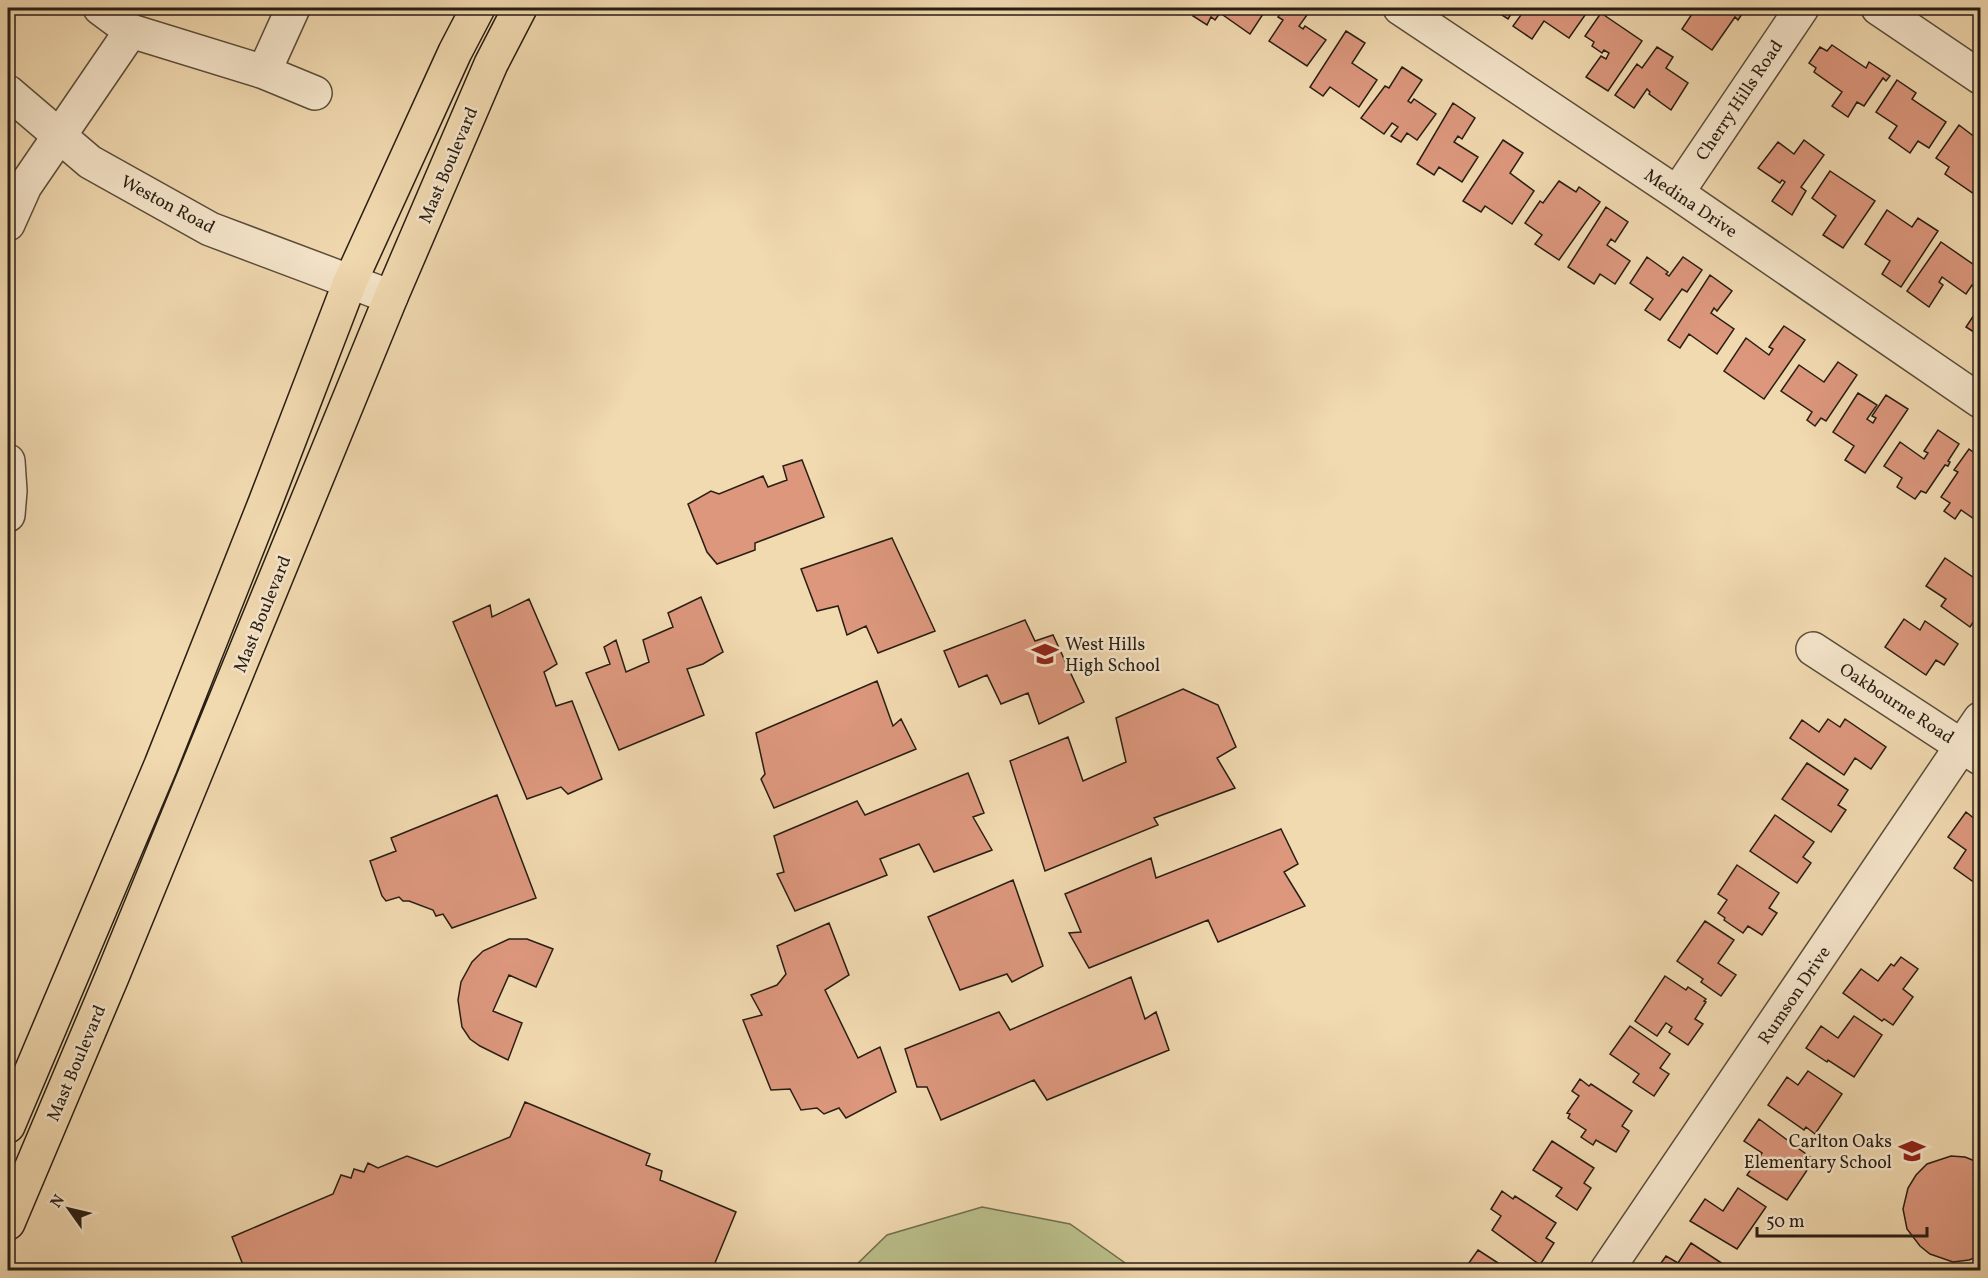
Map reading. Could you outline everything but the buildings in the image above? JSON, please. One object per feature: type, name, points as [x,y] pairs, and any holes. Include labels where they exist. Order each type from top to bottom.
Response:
[{"type":"main road","name":"Mast Boulevard","points":[[8,1126],[161,765],[270,492],[350,282],[454,52],[478,8]]},
{"type":"main road","name":"Mast Boulevard","points":[[8,1223],[112,978],[392,297],[491,64],[520,8]]},
{"type":"main road","points":[[112,978],[110,933],[141,856],[157,807],[161,765]]},
{"type":"street","points":[[100,8],[131,31],[264,72],[315,93]]},
{"type":"street","points":[[264,72],[293,8]]},
{"type":"street","name":"Medina Drive","points":[[1400,8],[1677,193],[1980,401]]},
{"type":"street","name":"Cherry Hills Road","points":[[1677,193],[1802,8]]},
{"type":"street","points":[[1878,8],[1980,77]]},
{"type":"street","points":[[8,224],[25,186],[131,31]]},
{"type":"street","name":"Weston Road","points":[[8,92],[90,162],[210,229],[392,297]]},
{"type":"street","points":[[8,461],[10,491],[8,515]]},
{"type":"street","name":"Oakbourne Road","points":[[1813,649],[1975,741]]},
{"type":"street","name":"Rumson Drive","points":[[1607,1270],[1975,741]]},
{"type":"green space","points":[[982,1207],[1070,1224],[1135,1270],[851,1270],[887,1235]]},
{"type":"place","name":"West Hills High School","points":[[1045,654]]},
{"type":"place","name":"Carlton Oaks Elementary School","points":[[1912,1151]]}]
